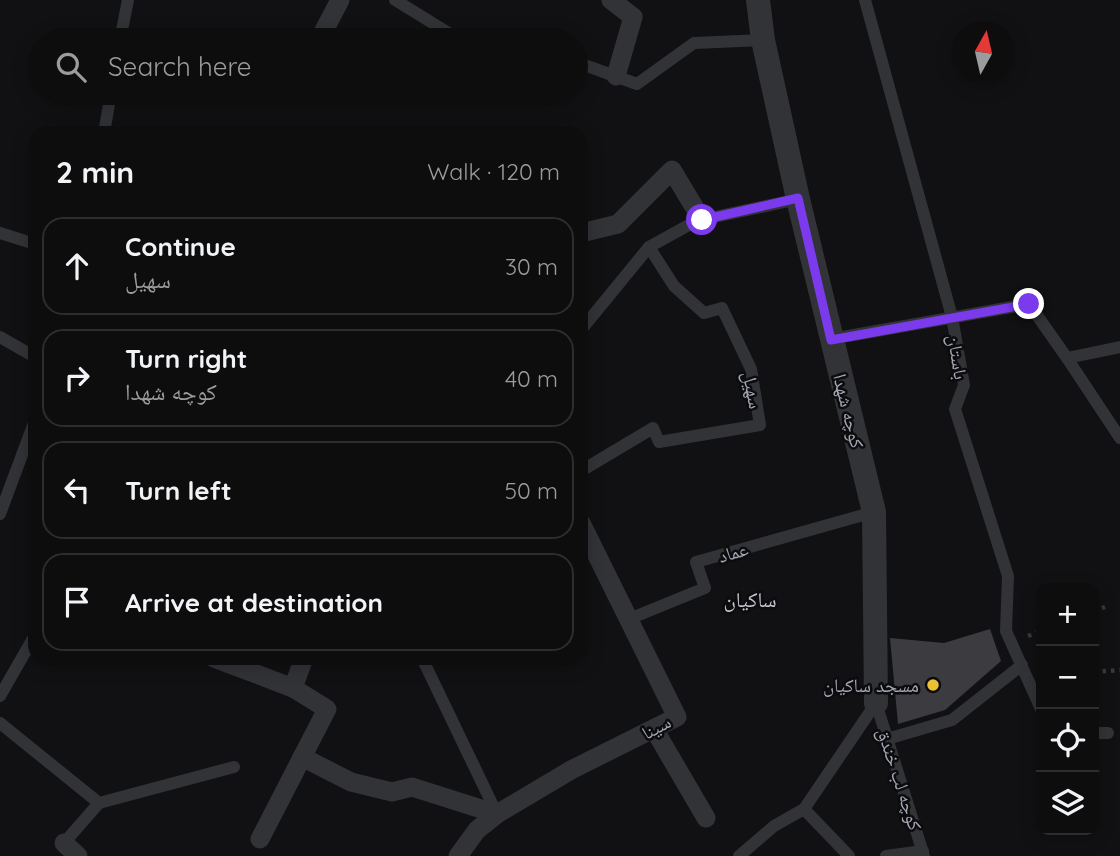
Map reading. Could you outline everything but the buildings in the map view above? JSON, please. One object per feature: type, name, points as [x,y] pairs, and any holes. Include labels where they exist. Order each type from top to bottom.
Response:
[{"type":"street","points":[[325,28],[340,0]]},
{"type":"street","points":[[611,0],[633,17],[616,76]]},
{"type":"street","name":"کوچه شهدا","points":[[758,0],[763,40],[798,198],[874,512],[876,703]]},
{"type":"street","points":[[588,231],[618,224],[672,170],[702,220]]},
{"type":"street","name":"سینا","points":[[458,856],[477,830],[498,814],[571,770],[677,717],[588,537]]},
{"type":"street","points":[[232,665],[293,688],[327,709],[260,839]]},
{"type":"street","points":[[293,688],[301,665]]},
{"type":"street","points":[[654,729],[706,818]]},
{"type":"street","points":[[302,757],[351,782],[392,792],[412,787],[498,814]]},
{"type":"lane","points":[[122,28],[128,0]]},
{"type":"lane","points":[[395,0],[440,28]]},
{"type":"lane","name":"باستان","points":[[864,0],[952,317],[964,385],[955,409],[1008,576],[1006,631],[1036,698]]},
{"type":"lane","points":[[588,66],[637,85],[694,43],[763,40]]},
{"type":"lane","points":[[105,126],[109,105]]},
{"type":"lane","points":[[588,321],[649,247],[702,220],[798,198]]},
{"type":"lane","points":[[0,233],[28,242]]},
{"type":"lane","name":"سهیل","points":[[588,467],[653,429],[659,442],[760,425],[751,369],[722,309],[704,313],[674,286],[649,247]]},
{"type":"lane","points":[[831,340],[1029,304],[1120,438]]},
{"type":"lane","points":[[0,337],[28,353]]},
{"type":"lane","points":[[1067,358],[1120,347]]},
{"type":"lane","points":[[0,514],[28,439]]},
{"type":"lane","name":"عماد","points":[[629,619],[705,588],[696,562],[874,512]]},
{"type":"lane","points":[[0,696],[28,647]]},
{"type":"lane","points":[[425,665],[498,814]]},
{"type":"lane","points":[[887,739],[952,720],[1021,665]]},
{"type":"lane","points":[[739,856],[774,826],[804,809],[876,703]]},
{"type":"lane","name":"کوچه لب خندق","points":[[876,703],[923,854]]},
{"type":"lane","points":[[0,723],[99,803]]},
{"type":"lane","points":[[1099,733],[1108,733]]},
{"type":"lane","points":[[71,850],[99,803],[234,766]]},
{"type":"lane","points":[[804,809],[849,856]]},
{"type":"lane","points":[[886,856],[923,854]]},
{"type":"path","points":[[1099,609],[1105,607]]},
{"type":"path","points":[[1099,672],[1120,670]]},
{"type":"place","name":"مسجد ساکیان","points":[[933,685]]},
{"type":"district","name":"ساکیان","points":[[750,599]]},
{"type":"route","points":[[702,220],[798,198],[831,340],[1029,304]]}]
